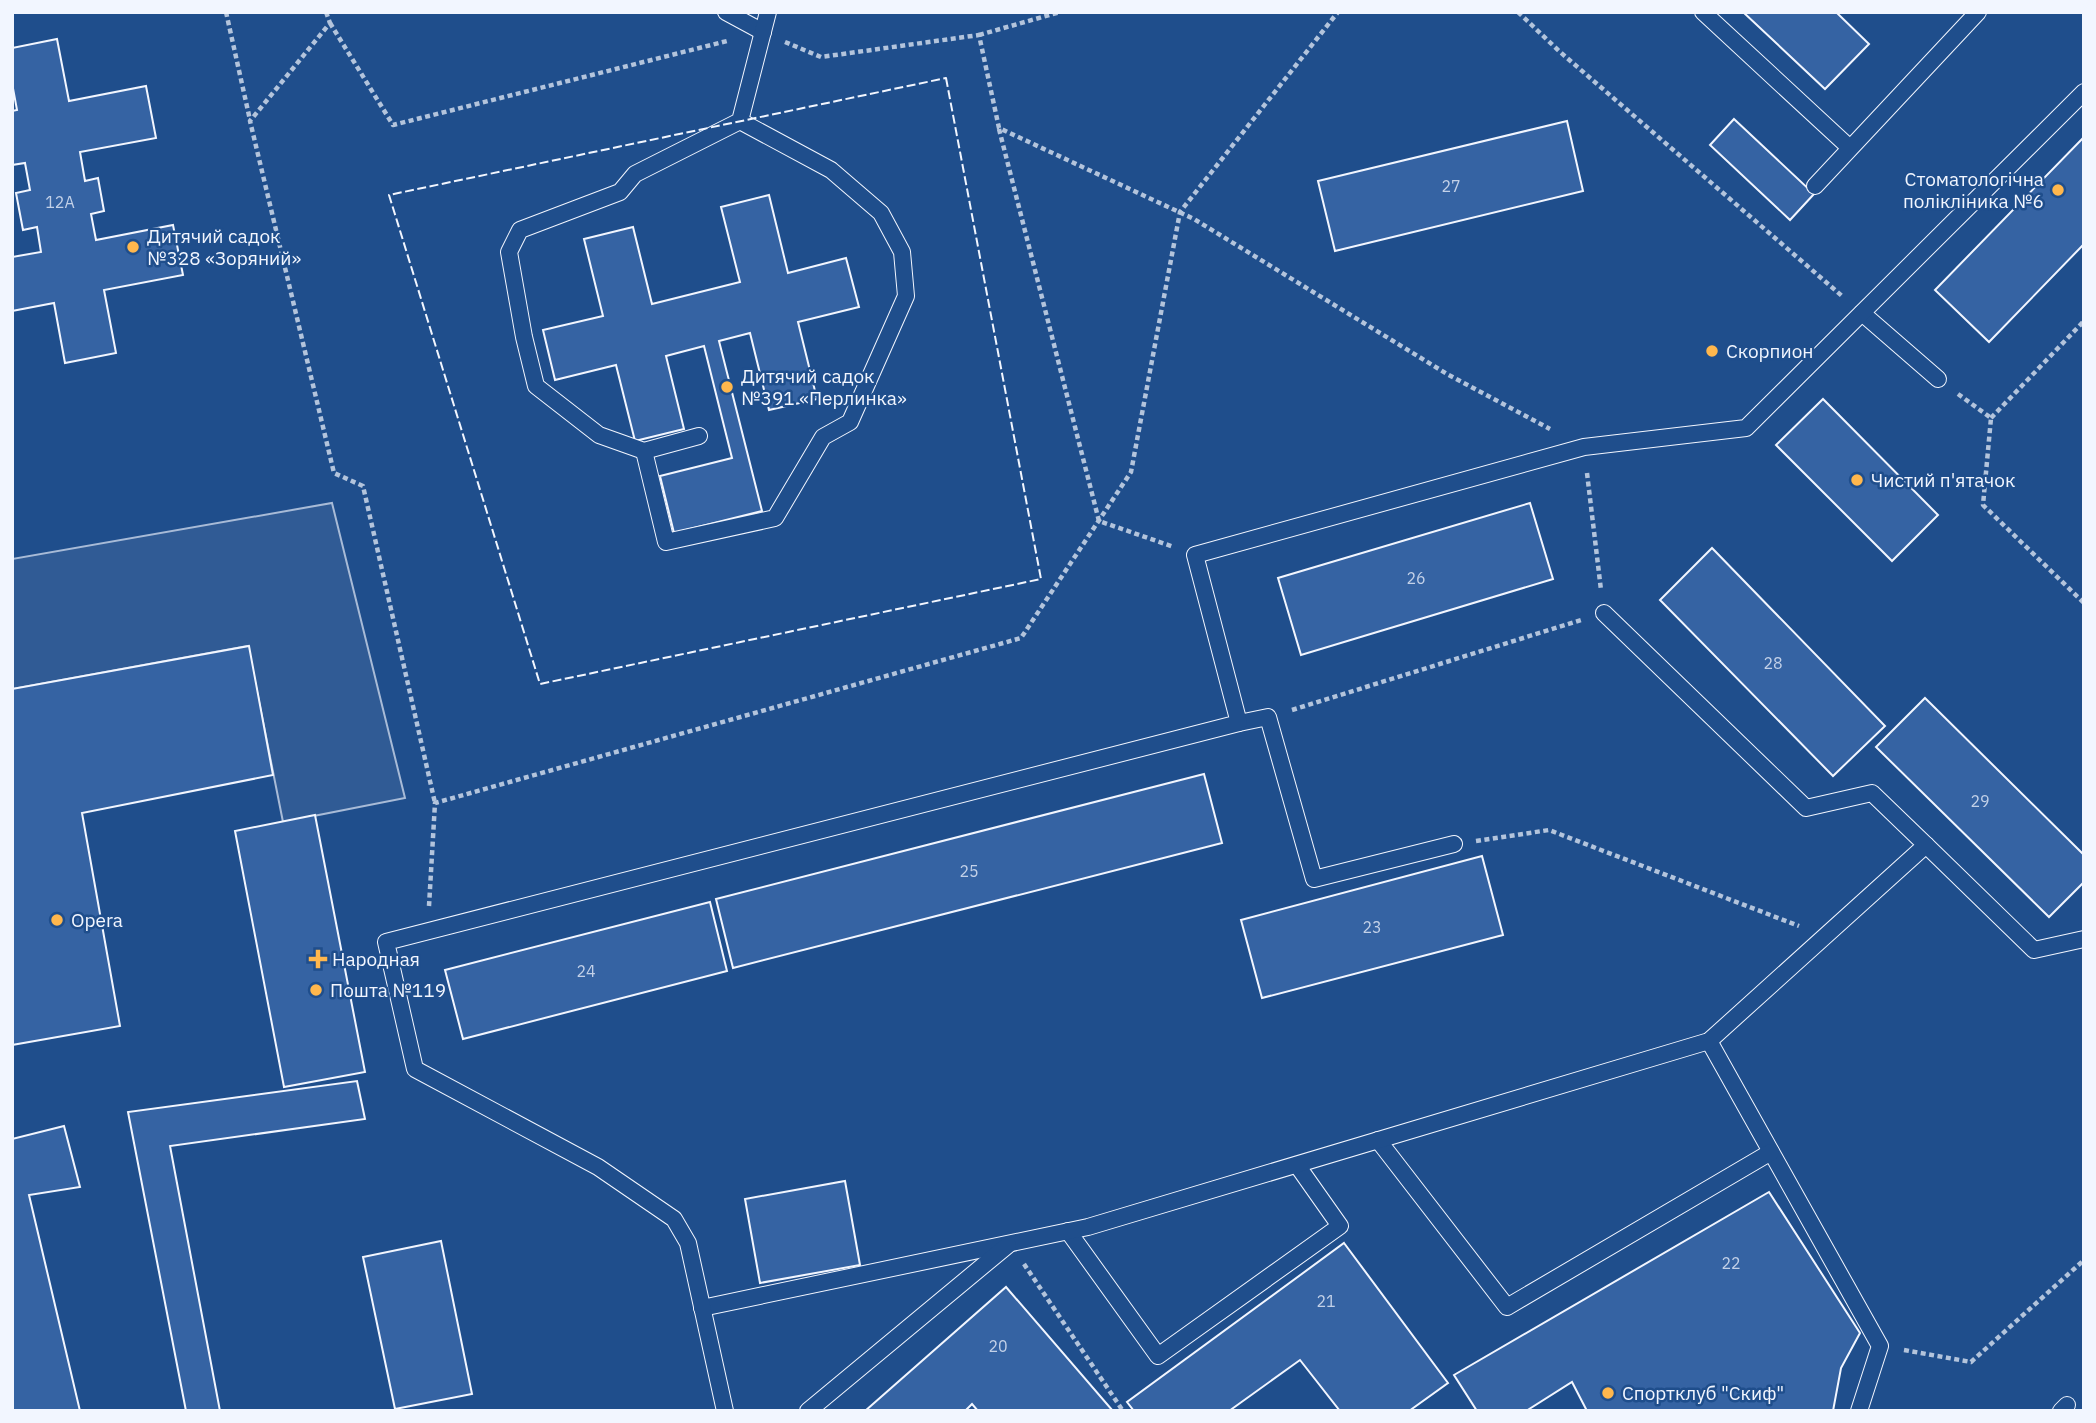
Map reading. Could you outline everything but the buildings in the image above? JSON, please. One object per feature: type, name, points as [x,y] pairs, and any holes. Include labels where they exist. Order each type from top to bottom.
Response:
[{"type":"lane","points":[[726,12],[763,32]]},
{"type":"lane","points":[[699,436],[644,451],[599,435],[536,386],[509,252],[520,230],[620,192],[635,174],[740,121],[768,12]]},
{"type":"lane","points":[[1703,12],[1850,148]]},
{"type":"lane","points":[[1815,186],[1978,12]]},
{"type":"lane","points":[[1240,723],[1195,555],[1584,447],[1746,428],[2084,92]]},
{"type":"lane","points":[[644,451],[666,542],[775,518],[823,437],[850,422],[906,296],[902,252],[881,213],[831,170],[740,121]]},
{"type":"lane","points":[[1861,313],[1938,379]]},
{"type":"lane","points":[[1604,613],[1806,808],[1872,793],[2034,950],[2084,939]]},
{"type":"lane","points":[[725,1411],[688,1243],[674,1219],[598,1167],[415,1069],[386,943],[1268,717],[1314,879],[1454,844]]},
{"type":"lane","points":[[702,1308],[1068,1231],[1709,1041],[1926,845]]},
{"type":"lane","points":[[1709,1041],[1880,1346],[1859,1411]]},
{"type":"lane","points":[[1378,1140],[1507,1307],[1771,1152]]},
{"type":"lane","points":[[1068,1231],[1158,1356],[1340,1226],[1297,1165]]},
{"type":"lane","points":[[808,1411],[1010,1243]]},
{"type":"path","points":[[226,12],[334,473],[363,486],[435,803],[427,932]]},
{"type":"path","points":[[326,12],[330,23],[393,125],[763,32],[821,57],[979,35],[1060,12]]},
{"type":"path","points":[[435,803],[1021,638],[1131,472],[1180,212],[1338,12]]},
{"type":"path","points":[[1518,12],[1559,51],[1861,313]]},
{"type":"path","points":[[250,121],[330,23]]},
{"type":"path","points":[[979,35],[999,128],[1099,521]]},
{"type":"path","points":[[999,128],[1194,219],[1447,374],[1584,447],[1604,613],[1268,717]]},
{"type":"path","points":[[2084,321],[1991,418],[1983,505],[2084,603]]},
{"type":"path","points":[[1938,379],[1991,418]]},
{"type":"path","points":[[1099,521],[1195,555]]},
{"type":"path","points":[[1454,844],[1549,830],[1825,936]]},
{"type":"path","points":[[1010,1243],[1123,1411]]},
{"type":"path","points":[[1880,1346],[1971,1362],[2084,1260]]},
{"type":"shaded area","points":[[332,503],[405,798],[283,822],[248,646],[12,689],[12,559]]},
{"type":"fence","points":[[946,78],[1041,579],[540,684],[389,195],[946,78]]},
{"type":"place","name":"Стоматологічна полікліника №6","points":[[2058,190]]},
{"type":"place","name":"Дитячий садок №328 «Зоряний»","points":[[133,247]]},
{"type":"place","name":"Скорпион","points":[[1712,351]]},
{"type":"place","name":"Дитячий садок №391 «Перлинка»","points":[[727,387]]},
{"type":"place","name":"Чистий п'ятачок","points":[[1857,480]]},
{"type":"place","name":"Opera","points":[[57,920]]},
{"type":"place","name":"Народная","points":[[318,959]]},
{"type":"place","name":"Пошта №119","points":[[316,990]]},
{"type":"place","name":"Спортклуб \"Скиф\"","points":[[1608,1393]]}]
